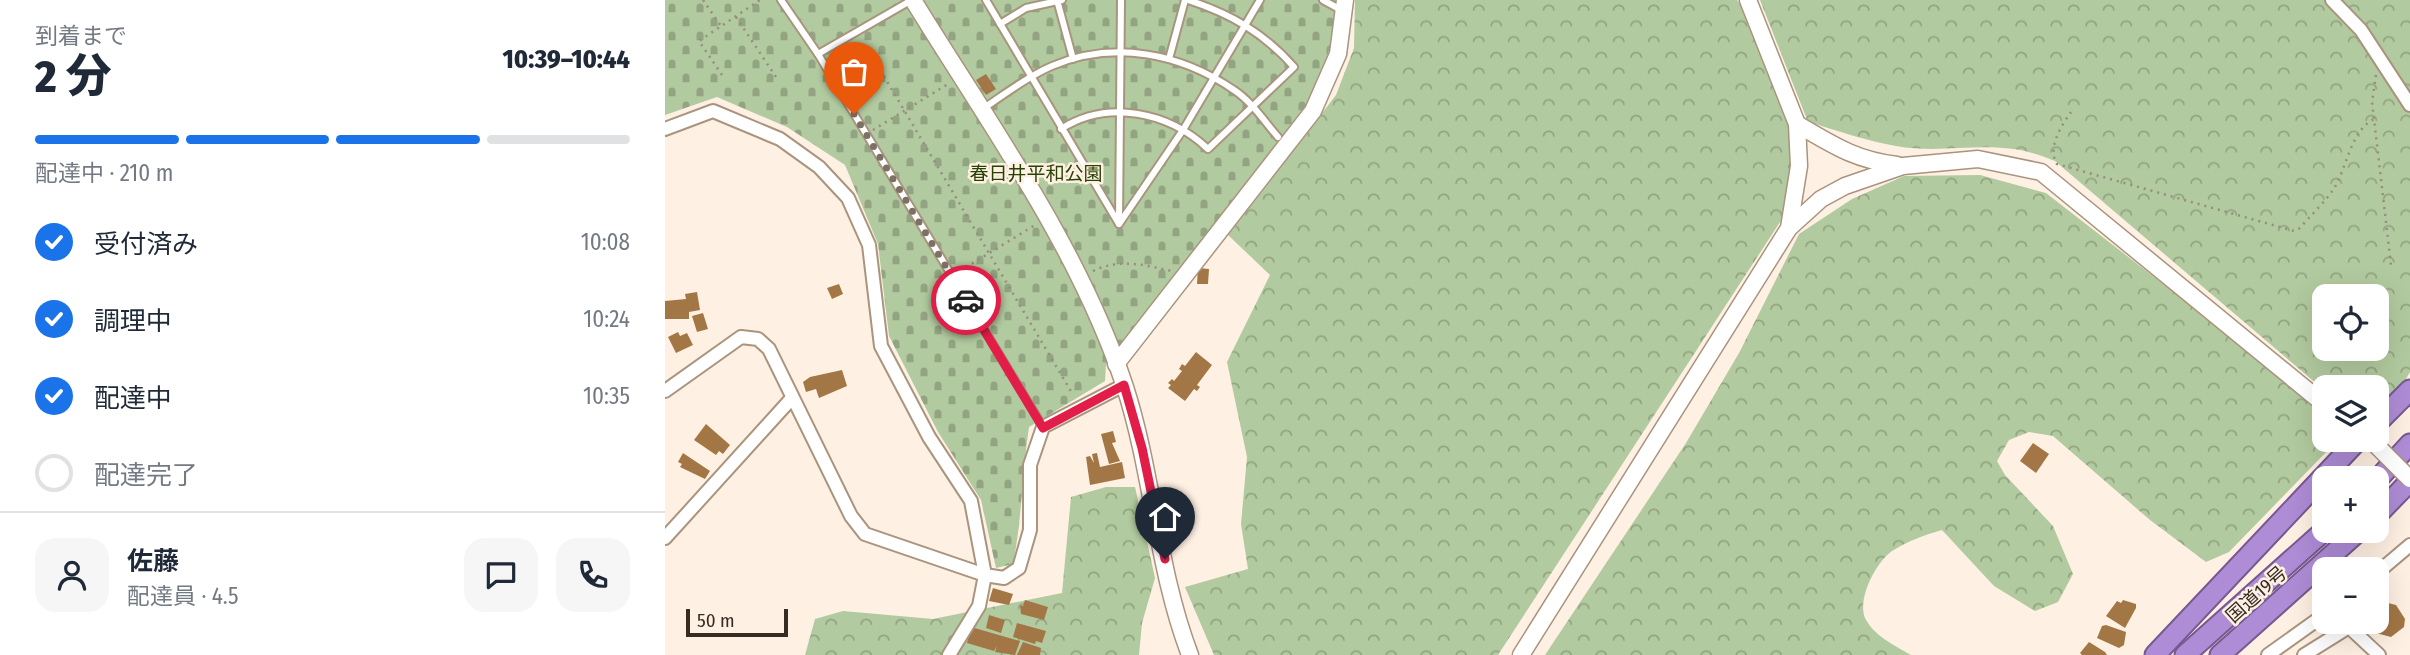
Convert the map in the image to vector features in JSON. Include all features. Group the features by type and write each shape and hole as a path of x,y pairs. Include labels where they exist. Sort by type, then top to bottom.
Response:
{"highway":[{"path":"2389,414 2410,390"},
{"path":"2389,467 2410,444"},
{"path":"2155,655 2353,452"},
{"path":"2389,502 2410,480"},
{"name":"国道19号","path":"2185,655 2312,542"},
{"name":"国道19号","path":"2220,655 2345,543"}],"street":[{"path":"913,0 1074,266 1116,364 1142,448 1169,582 1190,655"},
{"path":"1748,0 1797,124 1799,166 1789,228"},
{"path":"2332,0 2361,30 2410,106"},
{"path":"1116,364 1313,111 1338,54 1345,6"},
{"path":"665,129 713,111 780,139 819,167 848,198 869,246 881,346 929,437 971,501 985,575 979,606 949,655"},
{"path":"1797,124 1844,153 1873,162 1903,166 1978,159 2041,173 2312,394"},
{"path":"1521,655 1789,228 1821,200 1845,186 1903,166"},
{"path":"665,391 741,337 758,339 779,364 851,516 865,534 985,575 1004,578 1019,568 1030,530 1030,465 1043,428 1124,385"},
{"path":"665,538 793,398"},
{"path":"2384,452 2410,480"},
{"path":"2389,563 2410,545"},
{"path":"2268,655 2312,624"},
{"path":"2304,655 2349,627 2379,655"}],"lane":[{"path":"781,0 818,54 1043,428"},
{"path":"818,54 913,0"},
{"path":"986,0 1119,224"},
{"path":"1000,24 1026,8 1059,0 1073,59"},
{"path":"1119,224 1121,0"},
{"path":"1061,129 1072,122 1121,113 1160,119 1183,130 1208,149 1294,67 1271,40 1216,9 1187,0 1169,59"},
{"path":"1119,224 1183,130 1259,0"},
{"path":"1323,0 1345,6"},
{"path":"981,110 1030,78 1073,59 1096,52 1147,52 1193,66 1236,91 1278,137"}],"path":[{"path":"703,0 722,26"},
{"path":"723,75 699,41 760,0"},
{"path":"736,17 776,77"},
{"path":"866,46 1072,393"},
{"path":"2385,64 2374,78 2374,119 2391,265"},
{"path":"866,135 951,83"},
{"path":"2071,112 2053,150 2057,164 2294,231 2300,228 2334,189 2356,141 2367,123 2374,119"},
{"path":"951,276 1037,223"},
{"path":"1087,274 1108,264 1135,263 1175,272"}],"green space":[{"name":"春日井平和公園","path":"665,0 1337,0 1332,39 1310,100 1106,364 1105,381 1029,427 1013,564 996,568 981,500 938,432 889,336 878,244 845,165 787,127 717,97 665,115"},
{"path":"1355,0 1737,0 1748,15 1791,130 1790,177 1782,219 1498,655 1214,655 1185,587 1248,569 1241,524 1247,457 1227,362 1270,275 1228,235 1336,95 1354,48"},
{"path":"1760,0 2410,0 2410,372 2402,386 2389,396 2389,375 2312,375 2312,380 2055,161 2013,149 1916,148 1862,138 1808,122"},
{"path":"1980,175 2046,193 2312,400 2312,452 2326,452 2229,552 2206,562 2150,520 2053,436 2029,432 2009,440 1997,461 2005,475 2053,526 2073,574 2058,602 2035,611 1994,586 1942,530 1922,536 1892,551 1874,572 1866,591 1863,610 1869,624 1885,639 1911,655 1545,655 1686,443 1739,353 1799,234 1852,199 1904,176"},
{"path":"1106,487 1135,487 1155,578 1142,623 1139,655 805,655 815,619 843,611 933,619 1062,593 1071,497"}],"building":[{"path":"986,74 996,89 986,95 976,80"},
{"path":"1198,268 1209,269 1208,284 1197,284"},
{"path":"839,284 843,294 832,299 827,288"},
{"path":"697,292 700,310 689,312 689,319 665,319 665,301 686,299 685,294"},
{"path":"703,313 708,329 697,332 692,316"},
{"path":"678,332 680,336 687,333 693,345 676,353 668,337"},
{"path":"1196,352 1212,365 1197,385 1200,387 1197,391 1194,389 1185,401 1168,388 1171,385 1168,383 1172,379 1174,381 1182,371 1179,369 1182,364 1185,366"},
{"path":"842,370 847,386 819,398 816,389 806,392 803,382 810,377"},
{"path":"706,424 730,445 723,454 719,451 716,455 694,440"},
{"path":"1113,431 1116,442 1112,443 1120,461 1109,464 1101,434"},
{"path":"2033,443 2049,454 2036,473 2020,461"},
{"path":"683,453 710,471 705,479 680,467 682,464 678,462"},
{"path":"1097,453 1100,467 1122,462 1125,478 1090,485 1086,457 1090,456 1094,463 1092,454"},
{"path":"993,588 1013,594 1009,605 989,601"},
{"path":"1025,600 1048,607 1044,620 1021,614 1020,605 1023,606"},
{"path":"2123,600 2136,604 2125,628 2106,616 2117,601 2121,603"},
{"path":"2389,603 2396,605 2405,619 2404,627 2391,637 2380,634 2389,634"},
{"path":"989,615 1005,620 1001,633 986,628"},
{"path":"1017,623 1046,631 1042,643 1036,641 1035,644 1013,637"},
{"path":"2102,626 2126,632 2124,645 2119,648 2097,638"},
{"path":"971,627 1020,641 1015,655 995,652 997,646 994,651 967,643"},
{"path":"1023,642 1041,648 1040,655 1017,655"},
{"path":"2089,642 2107,655 2082,655 2080,653"}],"way so far":[{"path":"854,114 966,300"}],"route":[{"path":"966,300 1043,428 1070,411 1124,385 1142,448 1165,559"}]}
